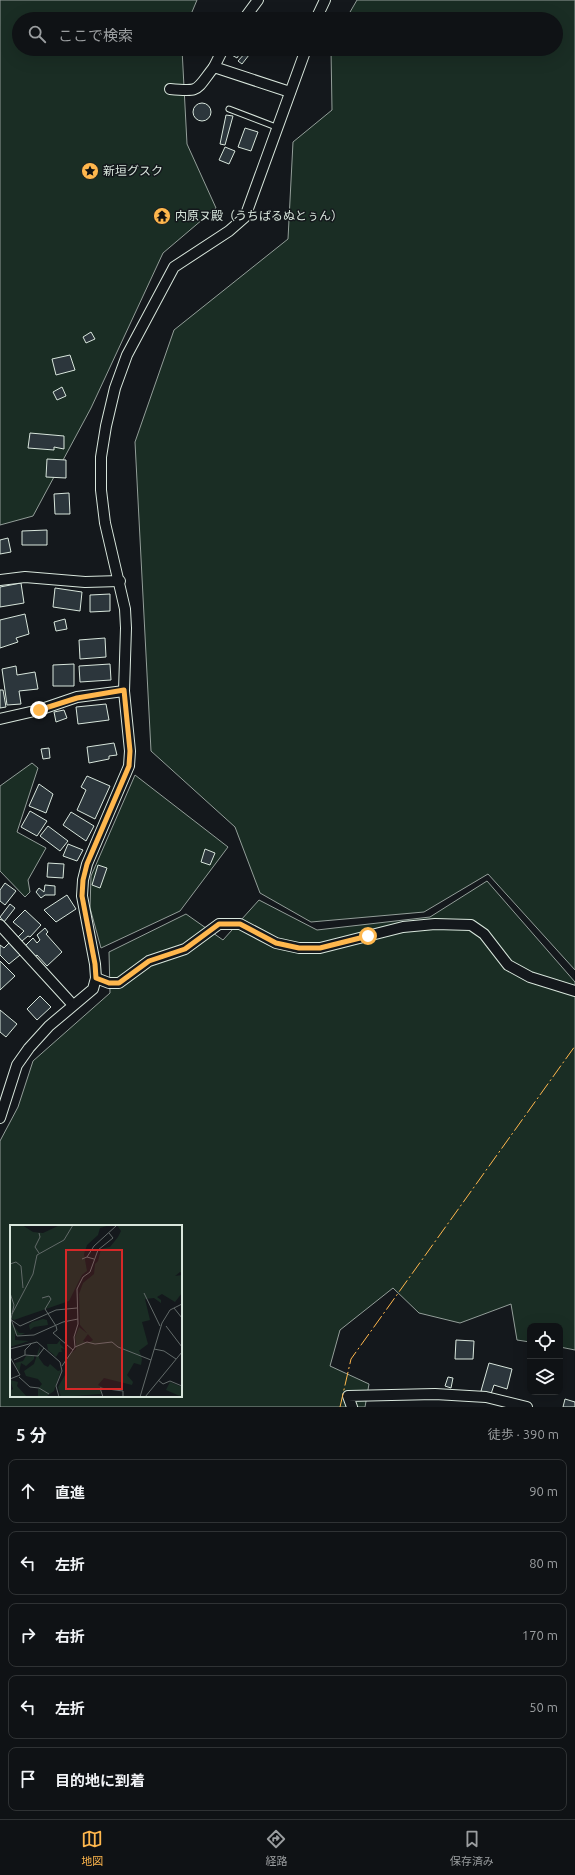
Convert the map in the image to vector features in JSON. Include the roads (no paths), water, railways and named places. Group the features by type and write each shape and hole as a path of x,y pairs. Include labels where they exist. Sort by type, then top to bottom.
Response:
{"street":[{"path":"249,12 258,0"},
{"path":"319,12 325,0"},
{"path":"170,89 196,90 214,67 220,56"},
{"path":"0,1118 16,1065 49,1026 93,989 96,978 95,964 82,896 83,880 87,864 129,766 130,751 124,690 126,628 125,609 120,581 105,523 101,490 101,457 115,388 127,355 174,267 229,231 245,217 276,127 303,56"},
{"path":"214,67 290,92"},
{"path":"0,580 24,577 86,582 120,581"},
{"path":"0,719 39,710 77,698 124,690"},
{"path":"96,978 109,983 119,983 149,961 185,949 219,924 240,924 276,943 299,948 320,948 403,927 435,924 471,925 484,934 508,965 530,977 575,990"},
{"path":"0,925 73,1006"},
{"path":"352,1407 348,1396 435,1394 486,1397 527,1407"}],"lane":[{"path":"229,109 276,127"}],"place":[{"name":"新垣グスク","path":"90,171"},
{"name":"内原ヌ殿（うちばるぬとぅん）","path":"162,216"}]}
